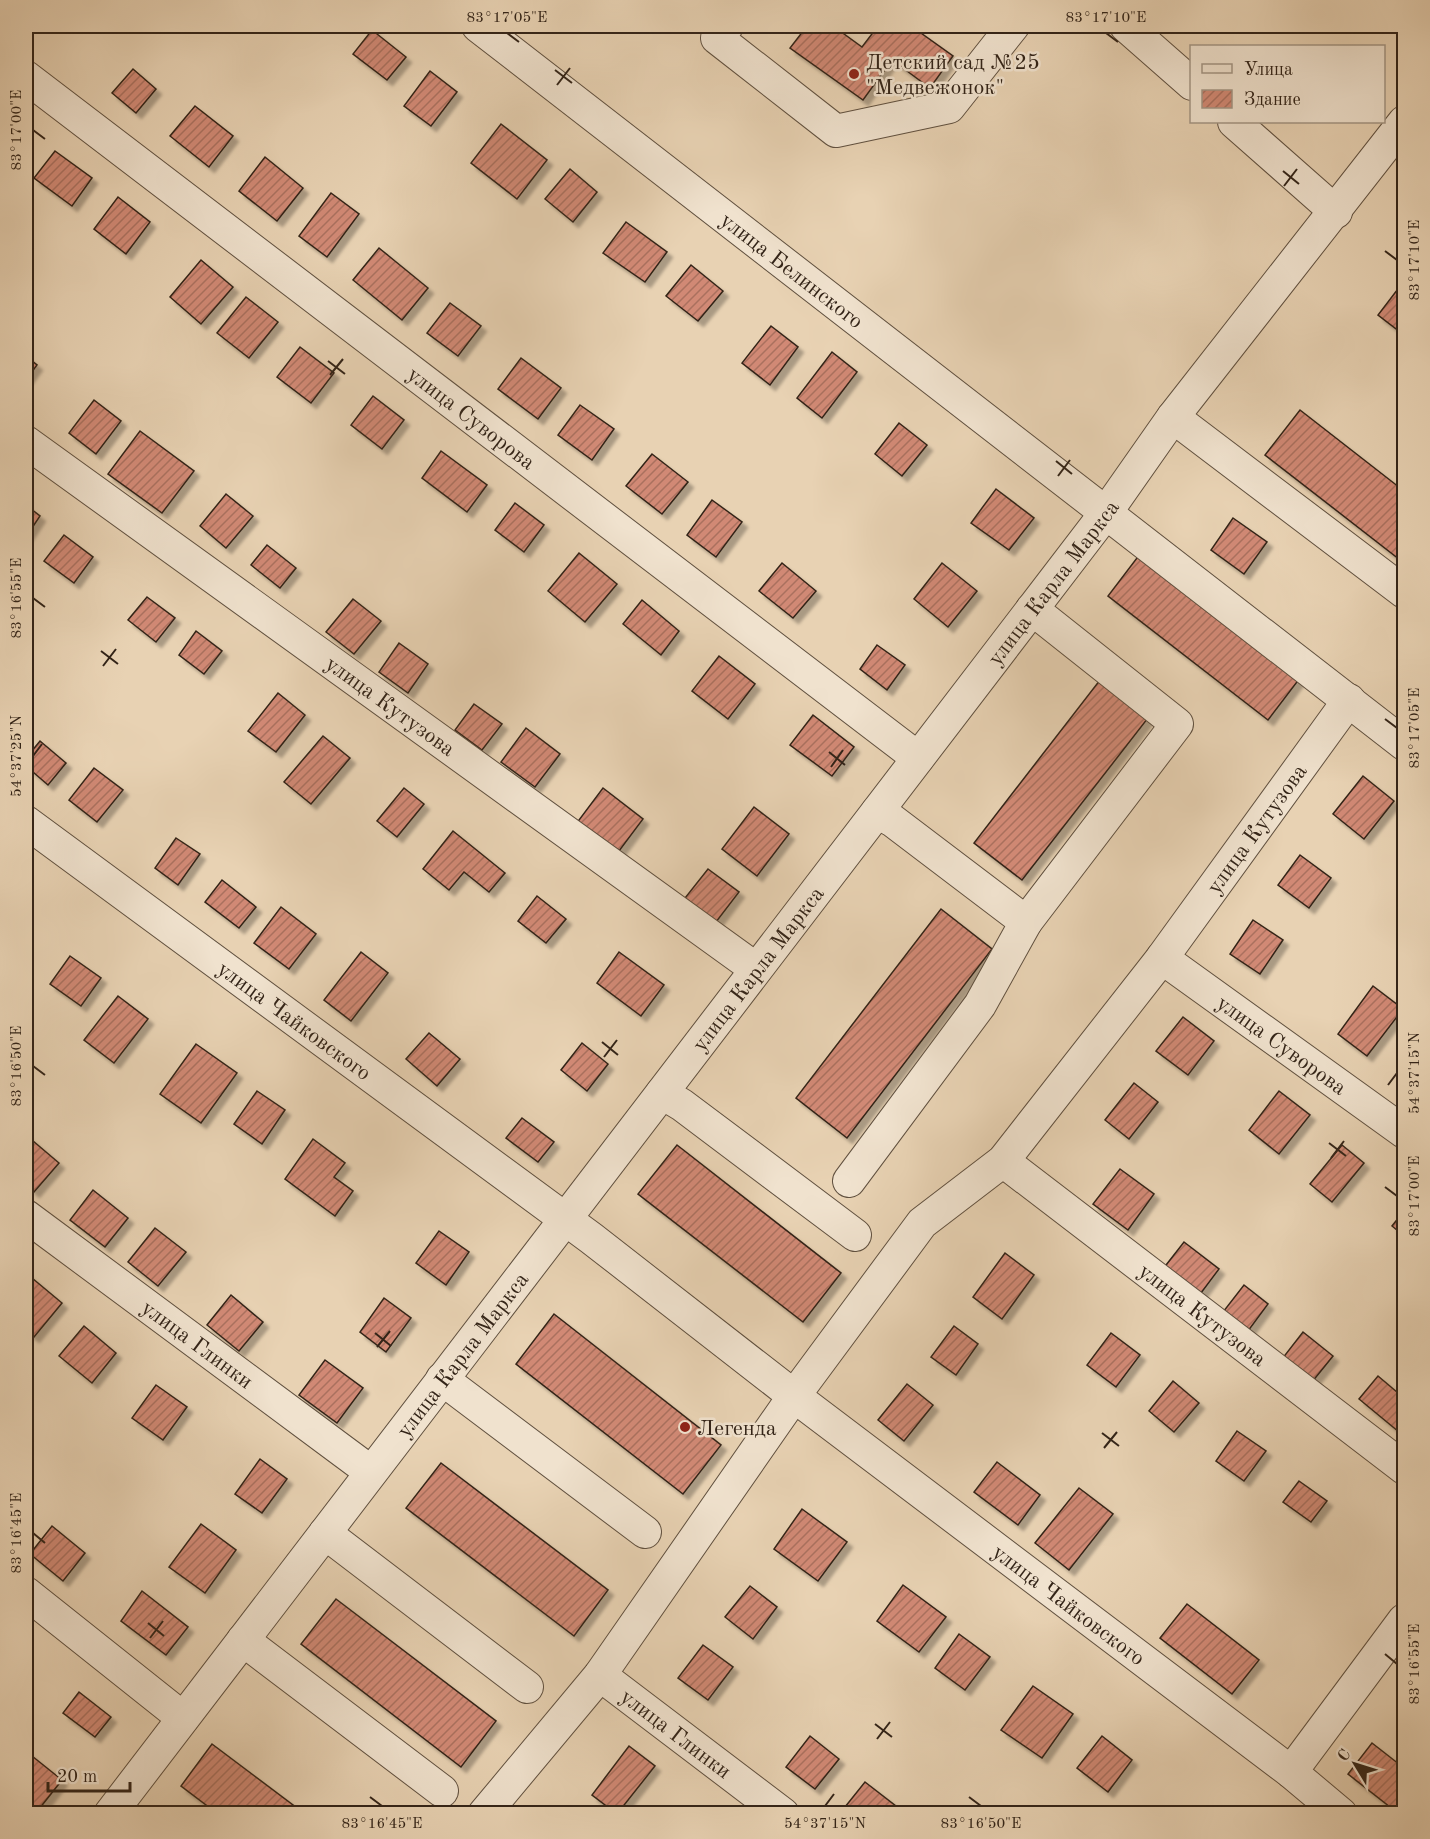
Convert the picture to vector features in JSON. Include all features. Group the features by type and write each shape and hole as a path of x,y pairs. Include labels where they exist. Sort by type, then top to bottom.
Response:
{"street":[{"name":"улица Белинского","path":"478,26 1105,514 1349,700"},
{"path":"727,26 717,38 836,131 949,107 1013,26"},
{"path":"986,61 988,26"},
{"path":"1126,26 1190,83"},
{"name":"улица Суворова","path":"26,78 918,758"},
{"name":"улица Карла Маркса","path":"110,1814 1105,514 1173,417 1336,212 1404,122"},
{"path":"1235,123 1336,212"},
{"path":"1173,417 1404,592"},
{"name":"улица Кутузова","path":"26,442 756,969"},
{"path":"849,1181 980,1005 1026,922 1177,724 1032,609"},
{"path":"1349,700 1404,744"},
{"name":"улица Кутузова","path":"484,1814 600,1675 794,1396 922,1223 1003,1161 1162,958 1349,700"},
{"path":"877,812 893,821 1026,922"},
{"name":"улица Чайковского","path":"26,822 565,1219 794,1396 1291,1772 1341,1814"},
{"name":"улица Суворова","path":"1162,958 1404,1132"},
{"path":"662,1093 682,1105 855,1235"},
{"name":"улица Кутузова","path":"1003,1161 1404,1468"},
{"name":"улица Глинки","path":"26,1216 371,1472"},
{"path":"442,1379 645,1532"},
{"path":"325,1533 527,1687"},
{"path":"26,1593 183,1718"},
{"path":"1291,1772 1404,1620"},
{"path":"243,1640 442,1791"},
{"name":"улица Глинки","path":"600,1675 783,1814"}],"building":[{"name":"Детский сад №25 \"Медвежонок\"","path":"807,26 833,26 862,47 878,26 911,26 953,56 930,88 892,60 863,100 790,48"},
{"path":"372,30 406,57 387,80 353,54"},
{"path":"133,69 156,89 136,113 112,93"},
{"path":"430,71 457,92 431,126 404,106"},
{"path":"195,106 233,136 209,167 170,136"},
{"path":"501,124 547,160 517,199 471,163"},
{"path":"55,151 92,178 72,206 34,178"},
{"path":"265,157 303,188 277,221 239,191"},
{"path":"570,169 597,192 573,222 545,199"},
{"path":"331,193 359,214 327,257 299,236"},
{"path":"118,197 150,222 126,254 94,229"},
{"path":"626,222 667,252 645,282 603,253"},
{"path":"379,248 428,288 402,320 353,280"},
{"path":"201,260 233,287 201,324 170,297"},
{"path":"691,265 723,291 698,321 666,296"},
{"path":"1404,281 1404,335 1378,315"},
{"path":"246,297 278,322 249,358 217,333"},
{"path":"450,303 481,326 458,356 427,333"},
{"path":"771,326 798,347 770,385 742,363"},
{"path":"300,347 334,373 311,403 277,377"},
{"path":"832,352 857,372 822,418 797,398"},
{"path":"26,356 37,365 26,380"},
{"path":"521,358 561,388 538,419 498,389"},
{"path":"373,396 404,420 382,449 351,425"},
{"path":"94,400 121,421 96,454 69,433"},
{"path":"580,405 614,429 592,460 558,435"},
{"path":"1300,410 1404,491 1404,563 1265,455"},
{"path":"899,423 927,445 902,476 875,454"},
{"path":"140,431 194,471 162,513 108,474"},
{"path":"441,451 487,485 467,512 422,478"},
{"path":"652,454 688,482 662,514 626,486"},
{"path":"996,489 1034,518 1009,550 971,523"},
{"path":"226,494 253,516 226,548 200,526"},
{"path":"712,500 742,522 716,557 687,535"},
{"path":"515,503 544,525 524,552 495,530"},
{"path":"26,505 40,516 26,537"},
{"path":"1233,518 1267,542 1244,574 1211,550"},
{"path":"64,535 93,557 74,583 44,561"},
{"path":"267,545 296,568 280,588 251,565"},
{"path":"579,553 617,584 585,622 548,591"},
{"path":"1140,554 1300,678 1268,720 1108,596"},
{"path":"782,563 816,591 793,618 759,591"},
{"path":"942,563 977,591 948,627 914,599"},
{"path":"147,597 175,618 156,642 128,620"},
{"path":"353,599 381,621 354,654 326,632"},
{"path":"642,600 679,631 661,655 623,624"},
{"path":"196,631 222,651 204,674 179,655"},
{"path":"399,643 428,664 408,693 379,672"},
{"path":"877,645 905,665 887,690 860,669"},
{"path":"719,656 755,684 728,719 692,691"},
{"path":"1100,680 1148,718 1022,880 974,843"},
{"path":"278,693 305,715 276,752 248,731"},
{"path":"474,704 502,724 482,750 455,730"},
{"path":"813,715 854,747 832,776 790,745"},
{"path":"526,728 560,754 535,787 501,762"},
{"path":"323,736 350,758 311,804 284,782"},
{"path":"40,741 66,763 48,785 26,766 26,758"},
{"path":"94,768 123,790 97,822 69,800"},
{"path":"1363,776 1394,801 1364,839 1333,814"},
{"path":"404,788 424,804 397,837 377,821"},
{"path":"603,788 643,819 616,855 576,824"},
{"path":"754,807 789,834 757,876 722,849"},
{"path":"453,831 505,873 489,892 464,872 449,890 423,869"},
{"path":"176,838 200,854 178,885 155,868"},
{"path":"1300,855 1331,878 1309,908 1278,885"},
{"path":"708,869 739,892 716,922 685,898"},
{"path":"222,880 256,907 239,928 205,902"},
{"path":"537,896 566,919 546,943 518,921"},
{"path":"281,907 316,934 289,969 254,943"},
{"path":"941,909 992,949 847,1138 796,1098"},
{"path":"1253,920 1283,940 1260,974 1230,954"},
{"path":"361,952 388,973 351,1021 324,1000"},
{"path":"619,952 664,985 641,1016 597,983"},
{"path":"70,956 101,978 81,1006 50,984"},
{"path":"1373,986 1403,1009 1367,1056 1338,1034"},
{"path":"118,996 148,1019 114,1063 84,1040"},
{"path":"1183,1017 1214,1041 1188,1075 1156,1051"},
{"path":"429,1033 460,1059 437,1086 406,1059"},
{"path":"582,1043 608,1064 587,1091 561,1070"},
{"path":"196,1044 237,1073 201,1123 160,1094"},
{"path":"1134,1083 1158,1102 1129,1139 1105,1120"},
{"path":"257,1091 285,1110 262,1144 234,1124"},
{"path":"1279,1091 1310,1115 1279,1154 1249,1130"},
{"path":"522,1118 554,1142 538,1162 506,1138"},
{"path":"26,1135 59,1163 34,1192 26,1185"},
{"path":"313,1139 345,1163 334,1177 353,1191 335,1216 285,1179"},
{"path":"677,1145 841,1273 803,1322 638,1194"},
{"path":"1342,1145 1364,1163 1332,1202 1310,1184"},
{"path":"1120,1169 1154,1194 1128,1230 1093,1204"},
{"path":"93,1190 128,1218 105,1247 70,1220"},
{"path":"1404,1211 1404,1236 1392,1226"},
{"path":"155,1228 186,1252 158,1286 128,1262"},
{"path":"439,1231 469,1252 446,1285 416,1263"},
{"path":"1184,1242 1219,1269 1198,1297 1163,1269"},
{"path":"1005,1253 1034,1275 1002,1319 973,1297"},
{"path":"26,1273 62,1303 34,1337 26,1331"},
{"path":"1244,1285 1268,1304 1248,1331 1223,1312"},
{"path":"231,1295 263,1322 239,1351 207,1325"},
{"path":"384,1298 411,1318 386,1352 360,1332"},
{"path":"554,1314 721,1445 683,1494 516,1364"},
{"path":"84,1326 116,1353 92,1383 59,1356"},
{"path":"954,1326 978,1344 956,1375 931,1357"},
{"path":"1303,1332 1333,1356 1312,1382 1282,1359"},
{"path":"1111,1333 1140,1355 1116,1387 1087,1365"},
{"path":"325,1360 363,1388 337,1423 299,1395"},
{"path":"1378,1376 1404,1398 1404,1425 1399,1432 1359,1399"},
{"path":"1173,1381 1199,1403 1174,1432 1149,1411"},
{"path":"907,1384 933,1405 904,1441 878,1420"},
{"path":"156,1385 187,1407 163,1440 132,1418"},
{"path":"1237,1431 1266,1451 1244,1481 1216,1461"},
{"path":"260,1459 287,1479 262,1513 235,1494"},
{"path":"997,1462 1040,1495 1018,1525 974,1492"},
{"path":"441,1463 608,1590 574,1636 406,1508"},
{"path":"1299,1481 1327,1501 1311,1522 1283,1502"},
{"path":"1079,1488 1113,1514 1069,1570 1035,1543"},
{"path":"802,1509 847,1542 818,1581 774,1549"},
{"path":"201,1524 236,1550 205,1593 169,1567"},
{"path":"52,1526 85,1553 63,1581 30,1554"},
{"path":"903,1585 946,1617 919,1652 877,1621"},
{"path":"750,1586 777,1607 753,1639 725,1617"},
{"path":"142,1591 188,1627 166,1655 121,1621"},
{"path":"336,1599 496,1721 461,1767 301,1644"},
{"path":"1187,1604 1259,1660 1232,1694 1160,1638"},
{"path":"959,1634 990,1657 965,1690 935,1668"},
{"path":"703,1645 733,1667 708,1700 678,1678"},
{"path":"1033,1686 1073,1714 1042,1758 1001,1730"},
{"path":"79,1692 111,1717 95,1737 63,1713"},
{"path":"810,1736 839,1759 815,1789 786,1767"},
{"path":"1102,1736 1132,1760 1108,1792 1077,1768"},
{"path":"1372,1743 1404,1768 1404,1814 1399,1814 1348,1774"},
{"path":"212,1744 305,1814 218,1814 181,1786"},
{"path":"629,1746 655,1766 617,1814 592,1795"},
{"path":"27,1752 62,1780 35,1814 26,1811"},
{"path":"865,1782 901,1810 898,1814 852,1814 845,1807"}],"place":[{"name":"Детский сад №25 \"Медвежонок\"","path":"854,74"},
{"name":"Легенда","path":"685,1427"}]}
